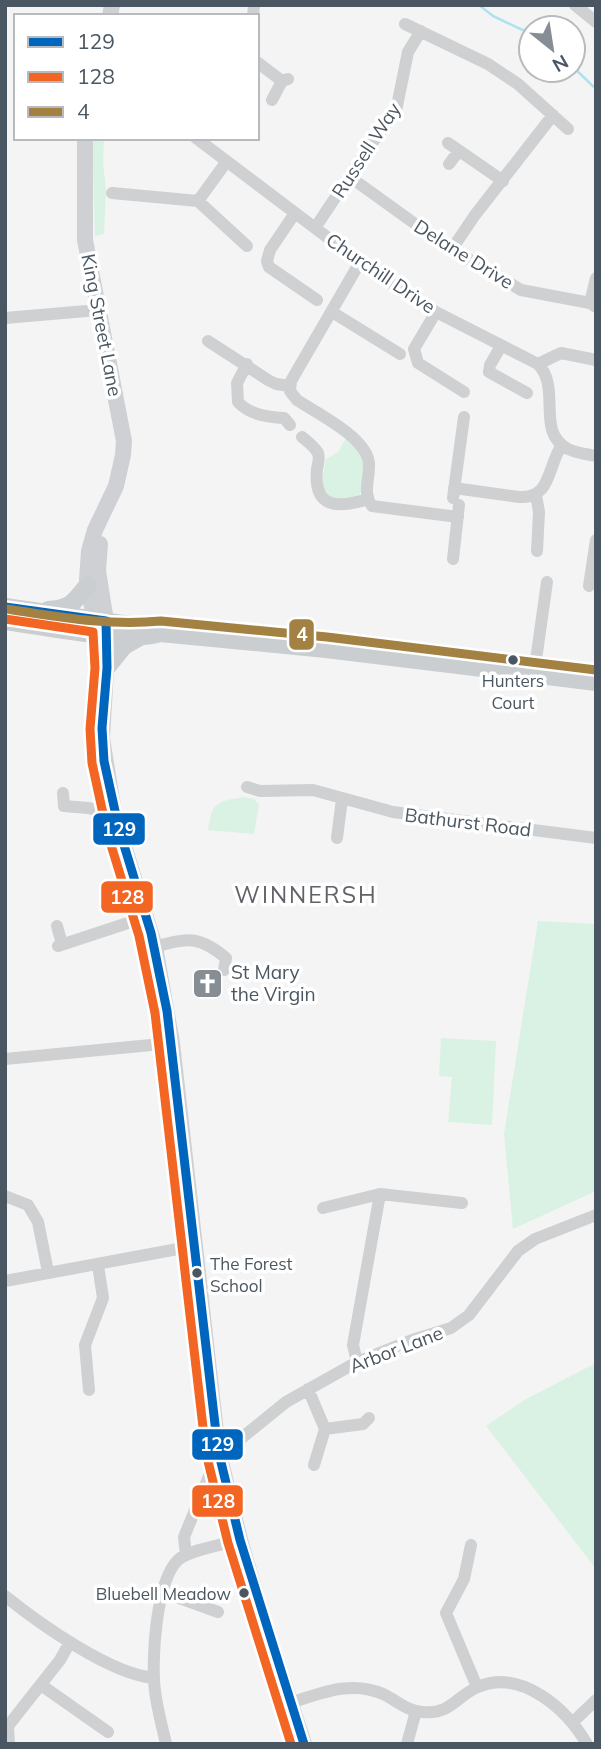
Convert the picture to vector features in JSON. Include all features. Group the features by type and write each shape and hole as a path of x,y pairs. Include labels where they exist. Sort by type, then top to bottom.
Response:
{"main road":[{"name":"King Street Lane","path":"85,140 85,240 124,441 121,469 89,551 88,585 102,625"},
{"name":"King Street Lane","path":"102,625 98,571 105,507"},
{"path":"35,612 68,607 88,585"},
{"path":"5,607 102,625 141,637"},
{"path":"5,621 144,626 160,633"},
{"path":"102,625 108,666 102,738 114,813 155,947 172,1043 218,1450 240,1540 304,1744"},
{"path":"108,666 124,646 141,637 160,633 326,649 596,682"}],"street":[{"path":"575,5 596,22"},
{"path":"405,24 488,65 518,84 568,129"},
{"name":"Russell Way","path":"315,228 396,111 401,98 408,52 421,31"},
{"path":"259,63 285,80 272,100"},
{"path":"452,249 553,115"},
{"name":"Churchill Drive","path":"198,140 360,262 436,312 538,364"},
{"path":"448,143 503,181"},
{"path":"449,164 458,152"},
{"path":"198,201 227,161"},
{"name":"Delane Drive","path":"350,177 452,249 521,290 593,305 596,278"},
{"path":"112,192 198,201 247,246"},
{"path":"295,213 270,250 267,261 269,267 317,300"},
{"path":"360,262 290,386 290,391 297,400 359,442 366,452 369,470 368,499 372,506 386,509 536,495 546,485 554,456 562,445"},
{"path":"5,318 98,310"},
{"path":"332,312 400,354"},
{"path":"436,312 414,349 418,363 464,392"},
{"path":"208,341 268,380 290,386"},
{"path":"502,346 490,365 489,372 527,393"},
{"path":"596,360 561,353 538,364 544,370 551,389 552,430 562,445 596,456"},
{"path":"247,364 237,383 238,402 244,409 262,416 289,417"},
{"path":"453,559 464,417"},
{"path":"302,437 313,446 319,457 317,488 321,498 328,503 350,505 368,499"},
{"path":"319,457 331,450"},
{"path":"536,495 539,512 537,551"},
{"path":"589,586 596,540"},
{"path":"534,674 547,582"},
{"name":"Bathurst Road","path":"247,787 260,791 313,790 393,812 596,838"},
{"path":"63,793 64,806 88,807 114,813"},
{"path":"337,838 342,799"},
{"path":"57,926 60,945 146,916"},
{"path":"155,947 192,939 211,945 229,962"},
{"path":"5,1059 172,1043"},
{"path":"323,1208 380,1194 462,1203"},
{"path":"356,1362 353,1345 380,1194"},
{"path":"5,1196 28,1205 37,1222 48,1272"},
{"name":"Arbor Lane","path":"218,1450 233,1445 286,1402 356,1362 452,1328 469,1315 518,1251 535,1239 596,1215"},
{"path":"5,1281 194,1246"},
{"path":"89,1390 85,1345 103,1298 98,1265"},
{"path":"307,1389 325,1429 313,1465"},
{"path":"325,1429 363,1424 369,1418"},
{"path":"186,1555 184,1537 209,1476"},
{"path":"166,1744 153,1678 155,1635 163,1591 174,1565 186,1555 240,1540"},
{"path":"471,1545 464,1579 446,1613 477,1687"},
{"path":"163,1591 218,1612"},
{"path":"5,1596 70,1642 138,1677 153,1678"},
{"path":"9,1744 8,1726 60,1660 70,1642"},
{"path":"290,1703 349,1687 379,1692 416,1711 444,1710 477,1687 502,1682 526,1688 561,1710 573,1722 587,1744"},
{"path":"41,1685 108,1732"},
{"path":"573,1722 596,1700"},
{"path":"407,1744 416,1711"}],"green space":[{"path":"92,140 104,140 104,234 95,236"},
{"path":"347,437 360,451 364,461 362,489 358,498 331,498 321,485 326,459 338,452"},
{"path":"243,797 254,799 259,805 254,834 208,830 211,814 217,805"},
{"path":"538,921 596,924 596,1191 513,1229 504,1134"},
{"path":"441,1038 496,1041 492,1125 448,1122 452,1077 439,1076"},
{"path":"596,1363 596,1569 486,1426 526,1399"}],"waterway":[{"path":"479,5 493,16 517,27"},
{"path":"587,80 596,89"}],"transit line":[{"name":"129","path":"5,607 106,621 107,668 102,728 104,761 119,829 151,933 167,1011 218,1450 240,1540 304,1744"},
{"name":"4","path":"7,609 84,620 161,621 327,637 596,670"},
{"name":"128","path":"5,619 93,632 95,668 90,729 92,763 107,832 139,936 155,1013 206,1453 228,1543 291,1744"}],"place":[{"name":"Hunters Court","path":"513,660"},
{"name":"St Mary the Virgin","path":"208,983"},
{"name":"The Forest School","path":"197,1273"},
{"name":"Bluebell Meadow","path":"244,1593"}],"district":[{"name":"WINNERSH","path":"306,895"}]}
